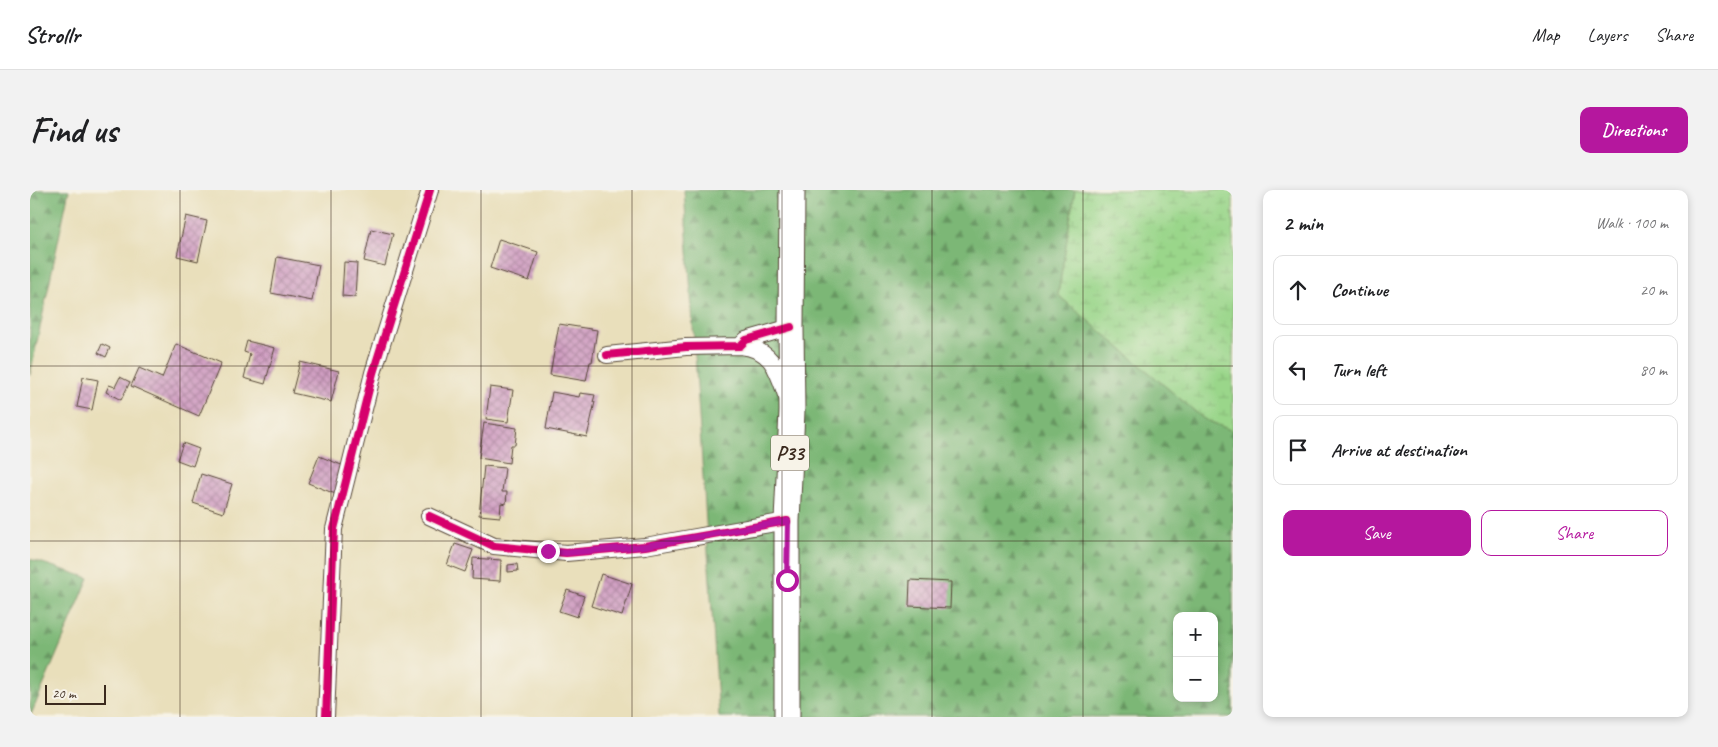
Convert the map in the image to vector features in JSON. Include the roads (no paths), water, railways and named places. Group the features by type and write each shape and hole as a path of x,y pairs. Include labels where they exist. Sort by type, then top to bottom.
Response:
{"main road":[{"name":"P33","path":"787,717 788,521 792,411 790,326 792,190"}],"street":[{"path":"326,717 334,529 373,373 430,190"},
{"path":"740,346 746,340 790,326"},
{"path":"607,355 686,347 740,346 762,352 776,366 792,411"},
{"path":"429,516 494,546 566,553 645,546 788,521"}]}
